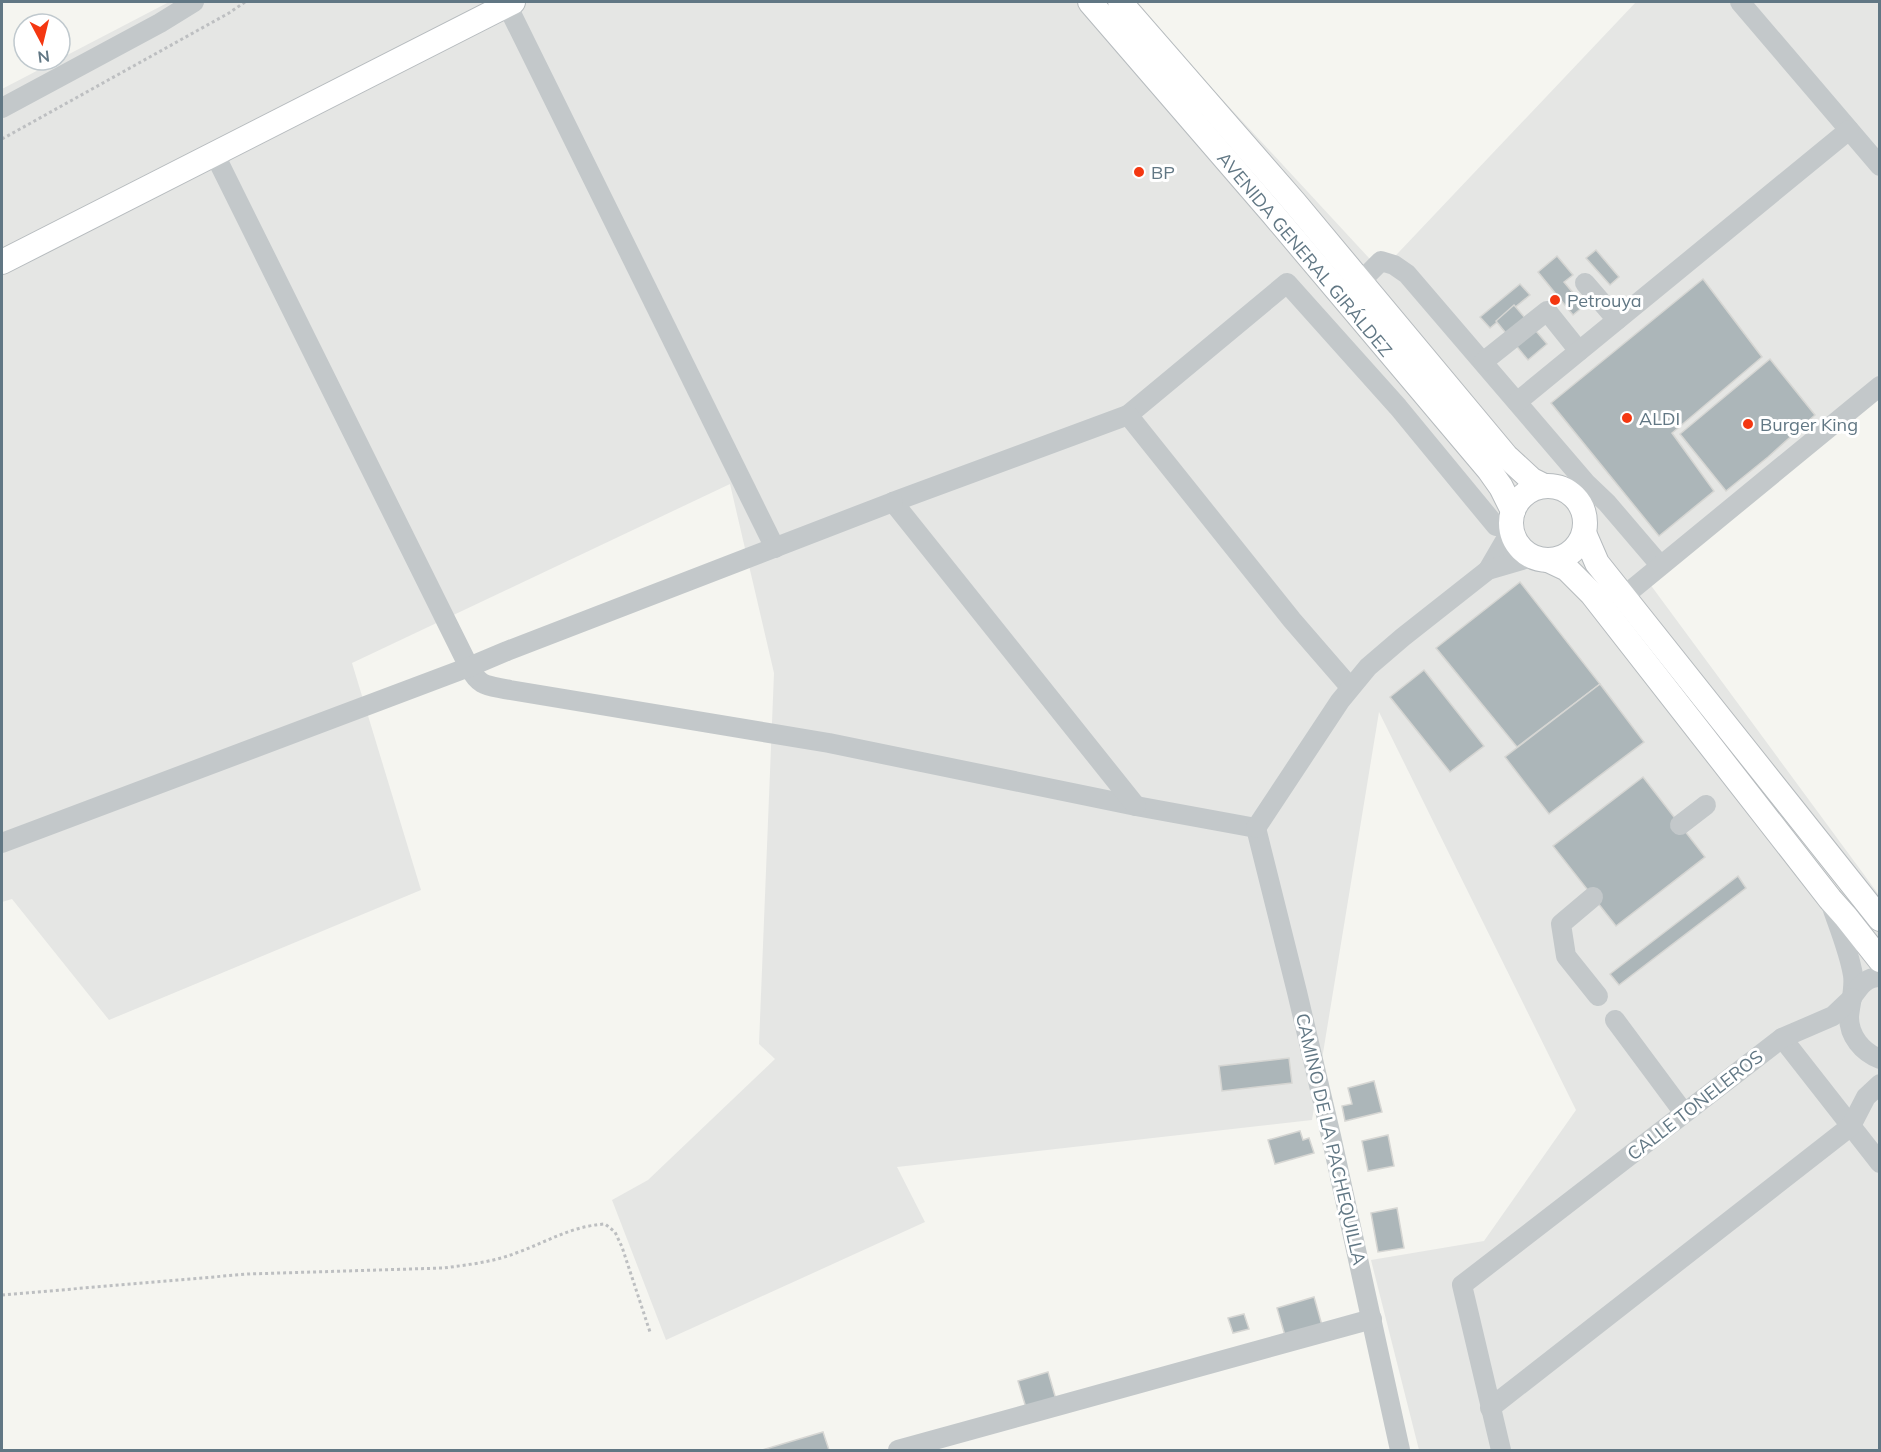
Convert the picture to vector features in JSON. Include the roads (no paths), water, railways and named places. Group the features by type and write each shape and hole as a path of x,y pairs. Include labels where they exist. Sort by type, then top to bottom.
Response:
{"main road":[{"name":"AVENIDA GENERAL GIRÁLDEZ","path":"1090,2 1489,470 1501,487 1507,529"},
{"name":"AVENIDA GENERAL GIRÁLDEZ","path":"1120,2 1361,281 1506,456 1532,480 1544,486"},
{"path":"2,262 510,3"},
{"path":"1540,559 1560,559 1571,553 1579,544 1584,533 1585,513 1579,501 1580,489 1544,486 1533,489 1524,495 1507,529 1521,549 1540,559 1567,569 1592,594 1880,960"},
{"path":"1584,533 1597,563 1880,919"}],"street":[{"path":"2,108 160,23 194,2"},
{"path":"1740,2 1880,166"},
{"path":"510,3 775,548"},
{"path":"1517,402 1849,130"},
{"path":"2,843 469,668 507,651 893,502 1128,415 1287,283 1507,529 1488,570 1379,657 1350,687 1257,828 829,744 482,684 476,680 469,668 214,153"},
{"path":"1361,281 1381,261 1394,265 1407,274 1517,402 1580,489 1607,503 1660,565"},
{"path":"1585,282 1617,320"},
{"path":"1483,362 1547,311 1580,351"},
{"path":"1624,596 1880,386"},
{"path":"1128,415 1292,620 1350,687"},
{"path":"893,502 1136,806"},
{"path":"1488,570 1540,559"},
{"path":"1680,825 1706,805"},
{"name":"CAMINO DE LA PACHEQUILLA","path":"1257,828 1298,992 1400,1450"},
{"path":"1593,897 1561,924 1566,956 1598,996"},
{"path":"1830,899 1853,977 1849,1017 1852,1032 1862,1048 1880,1059"},
{"name":"CALLE TONELEROS","path":"1490,1408 1462,1285 1782,1038 1833,1016 1864,982 1872,977 1880,977"},
{"path":"1615,1020 1684,1113"},
{"path":"1782,1038 1880,1163"},
{"path":"1501,1450 1490,1408 1851,1126 1866,1097 1880,1084"},
{"path":"898,1450 1372,1319"}],"place":[{"name":"BP","path":"1139,172"},
{"name":"Petrouya","path":"1555,300"},
{"name":"ALDI","path":"1627,418"},
{"name":"Burger King","path":"1748,424"}]}
